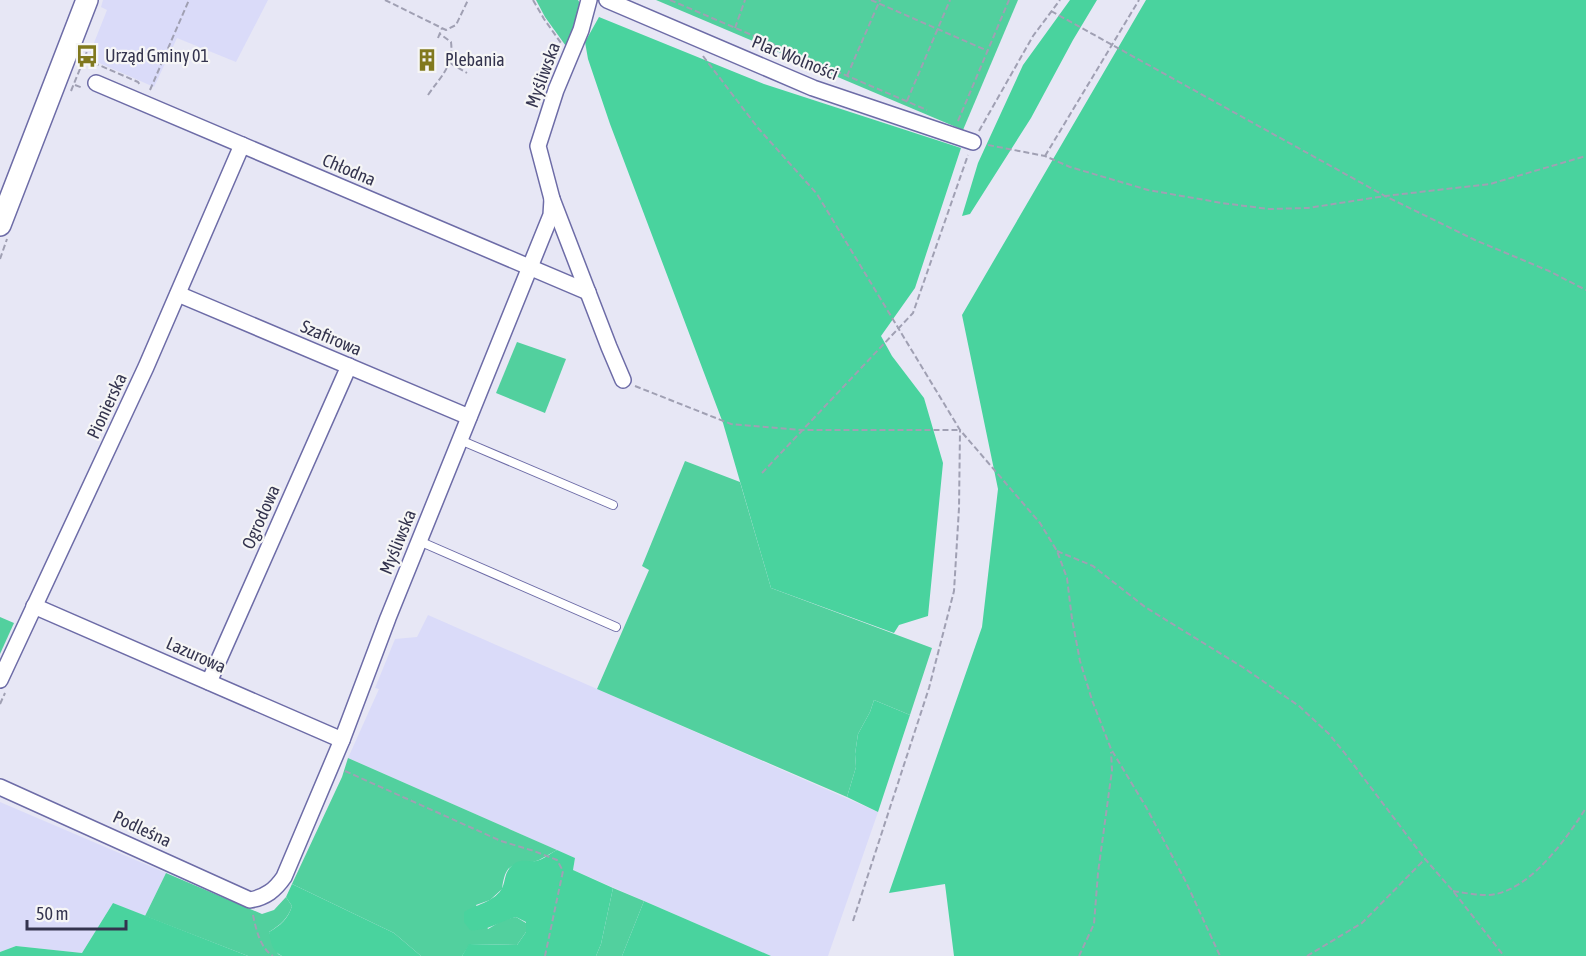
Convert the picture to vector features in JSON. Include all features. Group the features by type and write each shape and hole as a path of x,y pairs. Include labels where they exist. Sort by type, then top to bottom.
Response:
{"main road":[{"path":"0,225 87,0"}],"street":[{"name":"Myśliwska","path":"589,0 581,30 556,90 538,146 552,199 623,380"},
{"name":"Plac Wolności","path":"607,0 813,88 973,142"},
{"name":"Chłodna","path":"91,86 146,100 242,146 588,292"},
{"name":"Pionierska","path":"2,686 34,606 146,367 242,146"},
{"name":"Myśliwska","path":"250,900 268,895 284,877 342,740 419,541 551,215 552,199"},
{"name":"Szafirowa","path":"178,294 470,417"},
{"name":"Ogrodowa","path":"208,682 349,366"},
{"name":"Lazurowa","path":"34,606 342,740"},
{"name":"Podleśna","path":"0,788 250,900"}],"lane":[{"path":"460,440 613,505"},
{"path":"419,541 616,627"}],"path":[{"path":"146,100 189,0"},
{"path":"385,0 442,28 449,29 456,25 468,0"},
{"path":"533,0 570,55"},
{"path":"670,0 927,110"},
{"path":"735,28 745,0"},
{"path":"871,0 988,51"},
{"path":"907,101 950,0"},
{"path":"957,123 1009,0"},
{"path":"762,473 913,313 973,142 1033,36 1060,0"},
{"path":"1045,156 1139,0"},
{"path":"847,76 880,2"},
{"path":"1052,11 1385,196 1586,290"},
{"path":"428,95 453,55 451,42 439,36 442,28"},
{"path":"686,35 758,128 817,194 960,430 1040,523 1057,551 1067,578 1080,661 1111,749 1146,807 1181,873 1220,956"},
{"path":"85,59 138,82 146,100"},
{"path":"450,63 468,73"},
{"path":"75,85 91,86"},
{"path":"973,142 1045,156 1071,167 1148,190 1257,207 1308,208 1385,196 1490,184 1586,156"},
{"path":"623,380 730,424 802,430 960,430"},
{"path":"853,921 925,699 954,591 959,508 960,430"},
{"path":"1057,551 1093,566 1145,608 1244,668 1299,706 1329,734 1425,859 1454,891 1504,956"},
{"path":"0,704 2,686"},
{"path":"1079,956 1094,924 1098,873 1112,770 1111,749"},
{"path":"331,765 501,841 534,850 557,860 562,871 544,956"},
{"path":"1454,891 1484,895 1496,894 1516,886 1533,873 1553,852 1586,808"},
{"path":"1307,956 1362,923 1425,859"},
{"path":"250,900 260,940 269,954 273,956"}],"shaded area":[{"path":"103,0 268,0 236,62 177,38 154,87 88,58 107,10 101,7"},
{"path":"428,615 878,812 828,956 771,956 573,870 575,858 348,758 379,689 375,688 395,639 417,637"},
{"path":"0,802 166,873 145,916 113,903 82,953 16,946 0,952"}],"green space":[{"path":"536,0 578,0 581,5 568,49 545,17"},
{"path":"656,0 1018,0 963,130"},
{"path":"1070,0 1097,0 1031,118 970,214 962,216 978,163 1023,65"},
{"path":"1146,0 1586,0 1586,956 954,956 945,884 889,893 982,627 998,489 962,315"},
{"path":"599,17 764,84 961,148 915,288 881,336 892,356 924,398 943,463 928,616 899,625 894,633 771,588 723,423 610,124 588,59 585,42"},
{"path":"517,342 566,359 545,413 496,393"},
{"path":"685,461 740,482 771,588 932,648 910,715 874,700 858,734 856,767 847,797 597,689 649,570 642,566"},
{"path":"0,617 14,623 0,654"},
{"path":"874,700 910,715 878,812 847,797 856,767 858,734"},
{"path":"348,758 557,850 539,860 510,867 502,889 490,900 476,905 488,929 503,920 516,917 526,923 526,932 517,945 470,944 462,956 421,956 394,933 292,884 342,777"},
{"path":"557,850 575,858 573,870 613,888 601,944 596,956 462,956 469,944 517,945 526,932 526,922 516,917 488,928 470,930 464,922 464,912 498,894 512,865 522,861 539,860"},
{"path":"166,873 262,914 274,910 286,897 292,906 290,911 277,927 269,932 278,954 282,956 248,956 145,916"},
{"path":"292,884 394,933 421,956 282,956 278,954 271,942 269,932 284,921 290,911 292,906 286,897"},
{"path":"613,888 644,901 622,956 596,956 601,944"},
{"path":"644,901 771,956 622,956"},
{"path":"113,903 248,956 0,956 0,952 16,946 82,953"}],"place":[{"name":"Urząd Gminy 01","path":"87,56"},
{"name":"Plebania","path":"427,60"}]}
